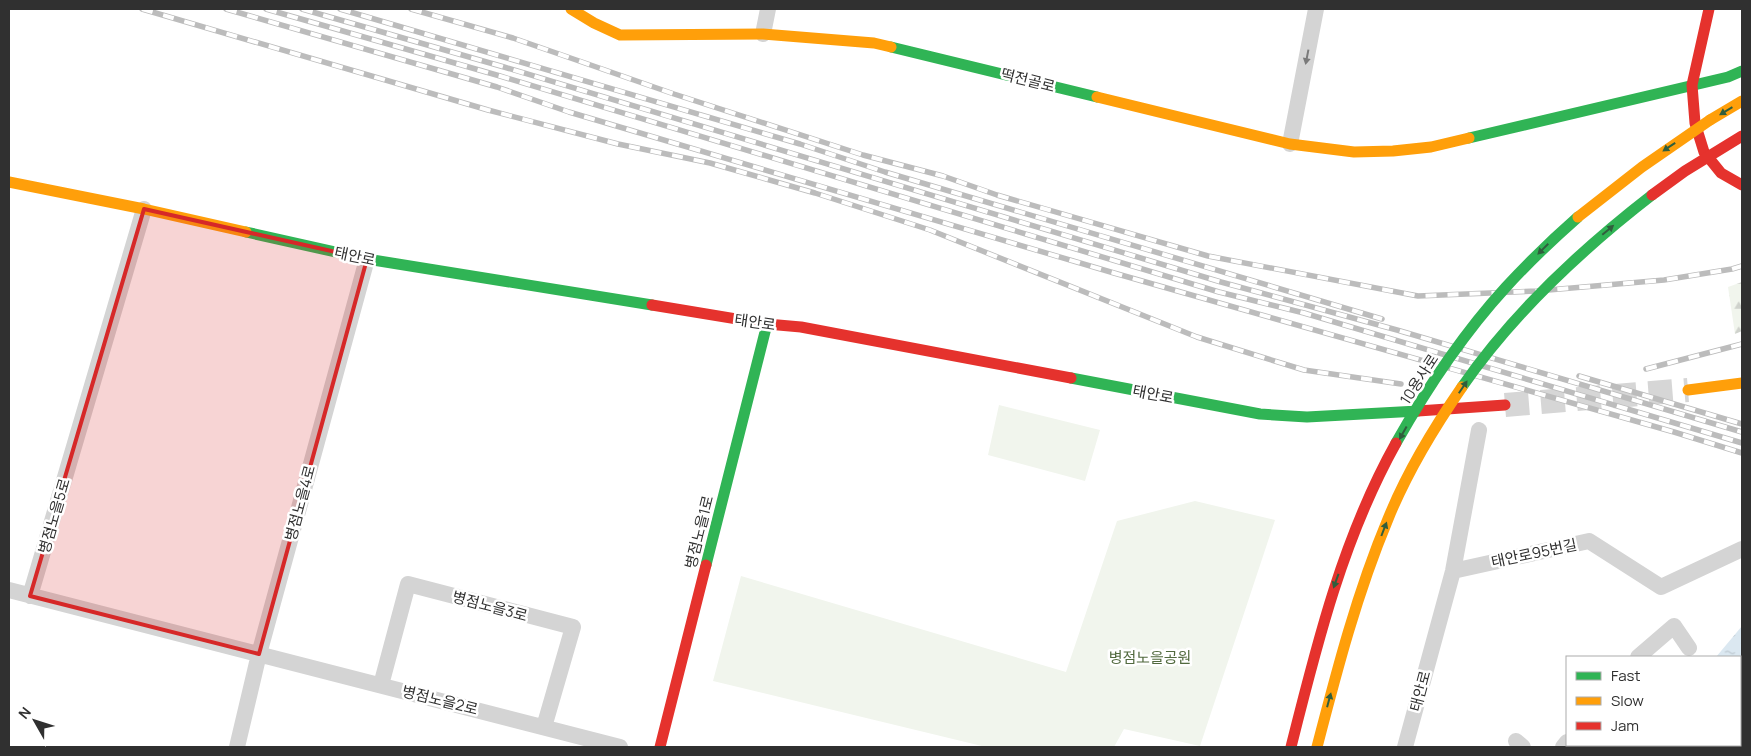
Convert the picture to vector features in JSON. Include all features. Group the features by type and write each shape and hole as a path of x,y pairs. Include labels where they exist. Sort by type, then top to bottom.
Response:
{"street":[{"name":"떡전골로","path":"571,9 594,23 620,35 763,34 874,43 1290,144 1354,152 1393,151 1431,147 1728,77 1742,71"},
{"path":"763,34 768,9"},
{"path":"1290,144 1316,9"},
{"path":"1709,9 1692,85 1695,123 1704,152 1721,173 1742,185"},
{"path":"1692,85 1714,69"},
{"name":"10용사로","path":"1291,747 1315,648 1331,596 1363,510 1419,404 1466,336 1519,273 1577,218 1640,168 1710,120 1742,102"},
{"path":"1317,747 1350,625 1388,518 1424,448 1474,370 1515,320 1548,285 1597,240 1668,182 1742,136"},
{"name":"태안로","path":"9,182 144,209 367,259 767,324 801,327 1260,414 1307,417 1355,416 1505,405"},
{"name":"병점노을5로","path":"30,596 144,209"},
{"name":"병점노을4로","path":"237,747 259,654 367,259"},
{"name":"병점노을1로","path":"660,747 767,324"},
{"path":"1688,390 1742,383"},
{"name":"태안로","path":"1405,747 1453,571 1478,430"},
{"name":"태안로95번길","path":"1453,571 1589,541 1661,588 1742,549"},
{"name":"병점노을3로","path":"381,685 408,584 573,627 544,727"},
{"path":"9,590 259,654"},
{"path":"1639,656 1674,626 1689,648"},
{"name":"병점노을2로","path":"259,654 620,747"}],"highlighted area":[{"path":"144,209 367,259 259,654 30,596"}],"green space":[{"path":"1742,282 1742,331 1735,334 1728,287"},
{"path":"999,405 1100,430 1085,481 988,455"},
{"name":"병점노을공원","path":"1195,501 1275,520 1200,746 1124,729 1114,747 986,747 713,681 741,576 1066,672 1117,521"}],"water":[{"path":"1742,626 1741,666 1741,656 1717,656"}],"tunnel":[{"path":"1505,405 1688,390"}],"railway":[{"path":"142,9 488,110 618,144 710,163 815,193 930,230 1197,337 1304,370 1401,384"},
{"path":"226,9 497,87 569,112 1114,273 1742,453"},
{"path":"266,9 500,76 1219,292 1304,313 1742,443"},
{"path":"302,9 504,67 1221,282 1397,330 1742,432"},
{"path":"340,9 800,144 885,172 1382,319"},
{"path":"411,9 513,38 674,94 863,155 943,176 997,195 1208,256 1418,296 1537,291 1664,280 1742,266"},
{"path":"1646,369 1742,344"},
{"path":"1579,376 1742,424"}],"traffic: fast":[{"path":"891,47 1097,97"},
{"path":"1469,138 1728,77 1742,71"},
{"path":"1462,387 1503,334 1526,308 1574,260 1652,195"},
{"path":"1396,443 1433,382 1475,323 1523,269 1578,217"},
{"path":"246,232 367,259 652,305"},
{"path":"706,565 767,324"},
{"path":"1071,378 1260,414 1307,417 1418,411"}],"traffic: slow":[{"path":"571,9 594,23 620,35 763,34 874,43 891,47"},
{"path":"1097,97 1290,144 1354,152 1393,151 1431,147 1469,138"},
{"path":"1710,120 1742,101"},
{"path":"1578,217 1642,167 1710,120"},
{"path":"9,182 246,232"},
{"path":"1688,390 1742,383"},
{"path":"1317,747 1357,603 1388,519 1421,451 1462,387"}],"traffic: jam":[{"path":"1709,9 1692,85 1695,123 1704,152 1721,173 1742,185"},
{"path":"1652,195 1685,171 1742,136"},
{"path":"652,305 767,324 801,327 1071,378"},
{"path":"1418,411 1505,405"},
{"path":"1291,747 1322,630 1346,554 1377,479 1396,443"},
{"path":"660,747 706,565"}]}
